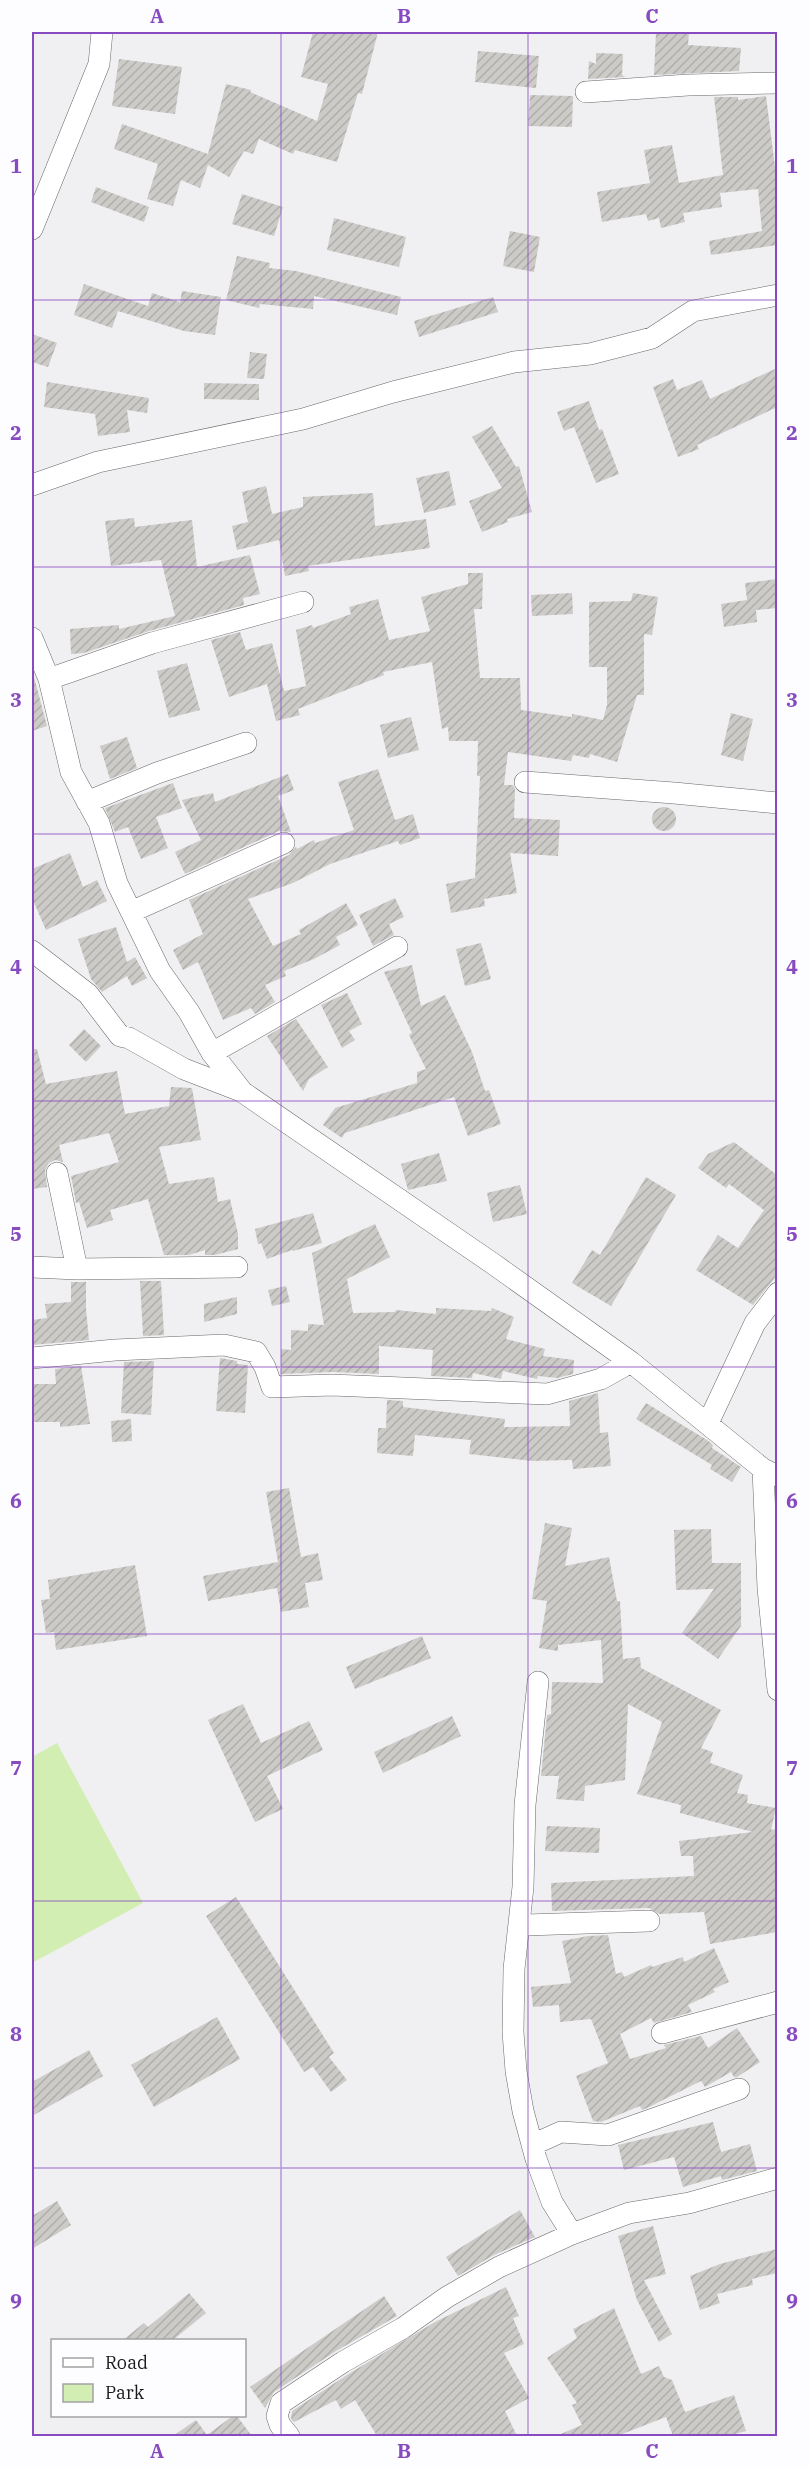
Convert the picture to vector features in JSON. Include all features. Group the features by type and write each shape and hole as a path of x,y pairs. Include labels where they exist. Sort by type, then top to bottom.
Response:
{"street":[{"path":"32,229 99,64 102,32"},
{"path":"586,92 688,85 777,83"},
{"path":"32,485 98,462 303,418 393,392 514,362 590,354 652,338 693,311 777,295"},
{"path":"49,679 152,643 303,602"},
{"path":"32,638 49,679 71,772 99,823 117,884 160,971 189,1012 212,1053 241,1091"},
{"path":"87,802 157,773 246,743"},
{"path":"525,782 777,803"},
{"path":"131,912 284,843"},
{"path":"212,1053 397,946"},
{"path":"32,951 88,993 120,1036 129,1038 184,1069 241,1091 492,1263 631,1362 770,1472 768,1588 777,1690"},
{"path":"57,1173 77,1269"},
{"path":"32,1267 77,1269 237,1267"},
{"path":"708,1423 756,1323 777,1293"},
{"path":"32,1358 115,1350 224,1345 256,1352 265,1367 272,1387 332,1385 547,1394 601,1379 631,1362"},
{"path":"538,1682 525,1805 523,1887 513,1969 513,2032 516,2071 532,2145 552,2202 572,2234"},
{"path":"518,1931 521,1926 526,1925 649,1921"},
{"path":"662,2032 777,2002"},
{"path":"532,2145 561,2132 608,2135 740,2089"},
{"path":"289,2436 280,2425 277,2416 281,2403 343,2362 403,2328 447,2297 499,2267 572,2234 629,2213 689,2204 777,2178"}],"green space":[{"path":"57,1743 143,1903 32,1963 32,1757"}],"building":[{"path":"313,32 378,32 362,94 358,93 337,162 295,150 293,154 259,139 253,154 244,151 229,177 208,165 200,188 181,180 173,206 147,199 158,164 114,149 122,124 208,154 226,84 251,90 250,92 317,121 328,84 301,77"},
{"path":"656,32 689,32 688,45 741,48 739,71 654,75"},
{"path":"478,51 539,56 536,88 475,82"},
{"path":"596,53 623,54 622,75 625,77 588,79 589,61 596,64"},
{"path":"119,59 182,67 175,114 112,106"},
{"path":"530,95 573,96 572,127 528,126"},
{"path":"766,96 775,167 777,167 777,245 711,255 709,241 762,231 758,189 720,193 722,207 683,213 685,222 661,228 659,218 648,221 646,214 602,222 597,192 650,183 644,150 672,145 679,183 723,175 714,97 738,97 738,100"},
{"path":"96,187 149,207 144,222 91,202"},
{"path":"242,194 283,207 274,236 232,224"},
{"path":"334,218 406,237 399,267 327,250"},
{"path":"510,231 540,237 534,272 503,266"},
{"path":"237,256 270,263 269,268 296,271 401,297 397,315 314,296 313,309 260,304 259,308 226,300"},
{"path":"84,284 148,306 152,293 180,302 182,291 221,297 215,335 184,331 118,311 112,328 74,315"},
{"path":"493,297 498,312 419,337 414,321"},
{"path":"32,334 57,343 48,367 32,362"},
{"path":"250,352 267,354 264,379 247,378"},
{"path":"777,368 777,407 697,445 699,449 678,457 653,387 673,379 677,390 702,380 710,399"},
{"path":"47,382 149,398 147,413 127,410 130,432 98,436 95,414 44,407"},
{"path":"204,383 259,384 259,400 204,399"},
{"path":"589,401 619,474 596,483 574,427 564,431 557,412"},
{"path":"492,426 516,467 519,466 532,512 507,519 508,522 482,532 469,501 502,488 472,437"},
{"path":"449,471 456,505 424,513 416,478"},
{"path":"266,486 272,514 303,507 303,497 373,493 375,526 426,519 430,548 308,566 309,571 285,576 279,540 237,550 232,526 248,522 242,492"},
{"path":"134,518 135,527 192,520 197,567 250,555 260,594 243,598 244,605 149,631 84,653 71,654 70,629 119,625 119,629 175,616 161,560 111,566 105,521"},
{"path":"468,573 483,573 482,609 474,609 480,678 520,678 521,710 572,717 572,714 603,720 607,705 607,667 589,667 589,602 631,601 633,593 658,597 652,635 644,634 644,695 637,695 617,762 590,754 589,758 573,755 571,761 508,752 504,785 513,785 515,789 514,818 560,820 558,856 510,853 517,893 484,899 485,906 451,913 446,884 475,878 480,776 477,776 478,741 449,741 448,727 442,729 432,662 383,672 384,675 298,709 300,715 276,721 267,684 229,697 211,640 240,632 246,650 272,643 284,691 306,686 296,630 312,625 313,628 351,614 349,607 378,599 389,640 430,631 421,597 468,584"},
{"path":"777,579 777,608 756,610 757,622 724,627 721,604 747,600 745,583"},
{"path":"572,593 573,614 532,616 531,595"},
{"path":"187,663 200,710 169,718 157,671"},
{"path":"34,677 47,726 32,731 32,678"},
{"path":"731,713 753,719 743,761 721,755"},
{"path":"411,717 419,750 388,758 380,725"},
{"path":"127,737 137,768 110,779 100,746"},
{"path":"378,769 395,820 413,814 420,838 400,845 398,841 330,864 293,883 248,899 273,946 301,934 299,930 346,903 358,925 336,937 340,945 284,971 286,976 265,985 275,1002 255,1014 251,1008 223,1020 198,962 183,970 173,950 203,934 189,900 289,855 296,847 297,849 314,840 315,843 354,830 338,782"},
{"path":"288,774 294,790 278,796 291,832 279,831 185,874 175,852 201,840 182,800 213,793 215,802"},
{"path":"173,783 182,808 156,817 168,848 141,859 128,827 115,832 105,808"},
{"path":"664,807 672,811 676,819 672,827 664,831 656,827 652,819 656,811"},
{"path":"70,853 83,887 97,880 107,901 46,930 32,898 32,869"},
{"path":"395,898 404,917 389,924 394,935 373,946 359,915"},
{"path":"116,927 127,962 135,957 147,978 132,986 127,976 102,992 91,979 78,939"},
{"path":"481,943 491,979 465,986 456,949"},
{"path":"412,965 421,1006 445,995 472,1052 485,1091 489,1090 501,1124 468,1136 454,1097 345,1133 342,1138 323,1125 335,1108 417,1083 417,1072 426,1069 409,1035 412,1033 384,972"},
{"path":"347,993 362,1024 349,1031 355,1040 342,1048 321,1005"},
{"path":"296,1019 328,1067 309,1079 303,1091 267,1036"},
{"path":"84,1029 101,1046 86,1062 69,1045"},
{"path":"32,1049 37,1049 46,1084 117,1071 125,1114 169,1106 171,1087 192,1088 201,1140 159,1147 169,1184 214,1177 218,1202 230,1199 238,1234 238,1249 215,1255 205,1255 205,1250 189,1255 164,1255 148,1199 110,1210 113,1220 87,1228 79,1202 76,1203 71,1176 119,1162 109,1133 59,1145 63,1162 55,1160 49,1163 45,1170 47,1187 32,1189"},
{"path":"734,1142 777,1175 777,1275 753,1305 696,1270 718,1235 738,1248 764,1210 729,1184 726,1188 698,1168 708,1154"},
{"path":"439,1153 447,1181 408,1190 401,1164"},
{"path":"646,1177 676,1195 611,1306 572,1283 592,1250 600,1255"},
{"path":"520,1185 527,1214 493,1222 487,1193"},
{"path":"313,1213 322,1243 267,1259 261,1243 258,1244 255,1229"},
{"path":"375,1224 390,1257 347,1279 353,1313 395,1312 396,1310 436,1314 436,1308 491,1311 492,1308 514,1317 506,1339 545,1349 543,1356 574,1360 573,1374 557,1378 538,1376 537,1379 503,1371 501,1379 473,1373 472,1378 431,1376 433,1350 379,1346 379,1374 333,1372 281,1374 281,1349 291,1350 291,1330 308,1331 308,1324 324,1325 312,1253"},
{"path":"140,1281 161,1281 164,1335 143,1336"},
{"path":"71,1282 86,1282 89,1340 32,1345 32,1320 47,1318 45,1304 71,1302"},
{"path":"286,1286 290,1302 272,1306 268,1290"},
{"path":"237,1297 237,1314 204,1322 204,1304"},
{"path":"220,1358 248,1365 245,1413 216,1411"},
{"path":"154,1361 151,1415 121,1413 124,1362"},
{"path":"81,1366 90,1424 60,1427 60,1422 32,1422 32,1384 56,1384 55,1369"},
{"path":"598,1393 600,1433 608,1432 611,1466 573,1469 572,1460 532,1461 469,1454 471,1440 415,1435 413,1456 377,1453 378,1428 386,1428 387,1400 403,1401 403,1407 505,1419 504,1427 570,1426 569,1401"},
{"path":"646,1403 707,1440 713,1445 712,1448 741,1467 732,1482 710,1469 712,1465 636,1419"},
{"path":"131,1419 132,1441 112,1442 111,1421"},
{"path":"289,1488 301,1557 318,1553 323,1580 305,1583 309,1607 281,1612 277,1588 208,1601 203,1576 278,1562 266,1492"},
{"path":"545,1523 572,1528 565,1566 609,1557 617,1601 620,1601 623,1659 640,1657 641,1668 721,1710 701,1748 713,1752 710,1763 743,1775 737,1793 748,1795 747,1803 776,1808 771,1830 777,1829 777,1932 710,1944 704,1912 659,1914 649,1908 552,1911 551,1883 694,1876 693,1856 681,1856 679,1841 753,1832 680,1813 681,1805 637,1794 662,1722 628,1704 625,1780 585,1786 584,1801 556,1799 559,1776 541,1776 547,1715 551,1714 552,1682 603,1683 601,1640 558,1645 558,1651 539,1648 547,1601 532,1599"},
{"path":"711,1529 712,1563 741,1563 741,1626 718,1659 682,1633 714,1589 676,1590 674,1530"},
{"path":"135,1565 147,1636 56,1650 54,1632 46,1633 41,1600 50,1599 48,1580"},
{"path":"422,1636 431,1658 355,1689 346,1667"},
{"path":"243,1704 261,1743 309,1721 323,1750 267,1776 283,1809 255,1822 208,1720"},
{"path":"452,1716 461,1736 383,1773 374,1752"},
{"path":"547,1826 600,1828 599,1853 545,1851"},
{"path":"236,1897 334,2053 329,2057 347,2080 331,2092 313,2067 304,2072 206,1916"},
{"path":"608,1935 616,1974 622,1972 624,1977 651,1965 652,1967 683,1957 684,1962 714,1948 729,1982 713,1989 715,1992 688,2005 692,2012 654,2023 651,2018 620,2034 630,2059 666,2048 664,2045 701,2036 708,2048 737,2028 760,2062 737,2077 734,2077 731,2072 705,2087 701,2081 642,2110 640,2106 601,2122 593,2121 576,2076 608,2063 591,2019 560,2022 559,2005 533,2007 531,1987 571,1983 562,1941"},
{"path":"217,2017 240,2059 154,2107 131,2065"},
{"path":"89,2050 103,2076 32,2116 32,2082"},
{"path":"713,2122 721,2152 750,2144 757,2171 722,2180 721,2176 683,2187 674,2157 624,2170 618,2145"},
{"path":"57,2201 71,2225 32,2249 32,2216"},
{"path":"520,2210 535,2237 494,2255 458,2276 446,2257"},
{"path":"653,2226 666,2274 644,2280 672,2334 659,2342 637,2300 618,2236"},
{"path":"777,2249 777,2273 752,2279 753,2285 717,2294 720,2303 700,2310 690,2276 720,2264"},
{"path":"506,2287 519,2316 513,2318 524,2344 504,2353 529,2398 505,2411 517,2436 377,2436 355,2400 341,2409 336,2400 294,2422 291,2419 292,2411 350,2373 435,2322"},
{"path":"189,2293 206,2313 174,2339 124,2339 144,2323 148,2327"},
{"path":"384,2296 397,2316 336,2351 274,2392 265,2408 250,2387"},
{"path":"614,2308 641,2374 659,2366 664,2377 672,2380 685,2412 734,2395 746,2431 729,2436 673,2436 666,2417 617,2436 556,2436 582,2425 572,2405 577,2403 547,2358 577,2338 573,2329"},
{"path":"231,2417 238,2417 252,2436 173,2436 196,2420 207,2435"}]}
